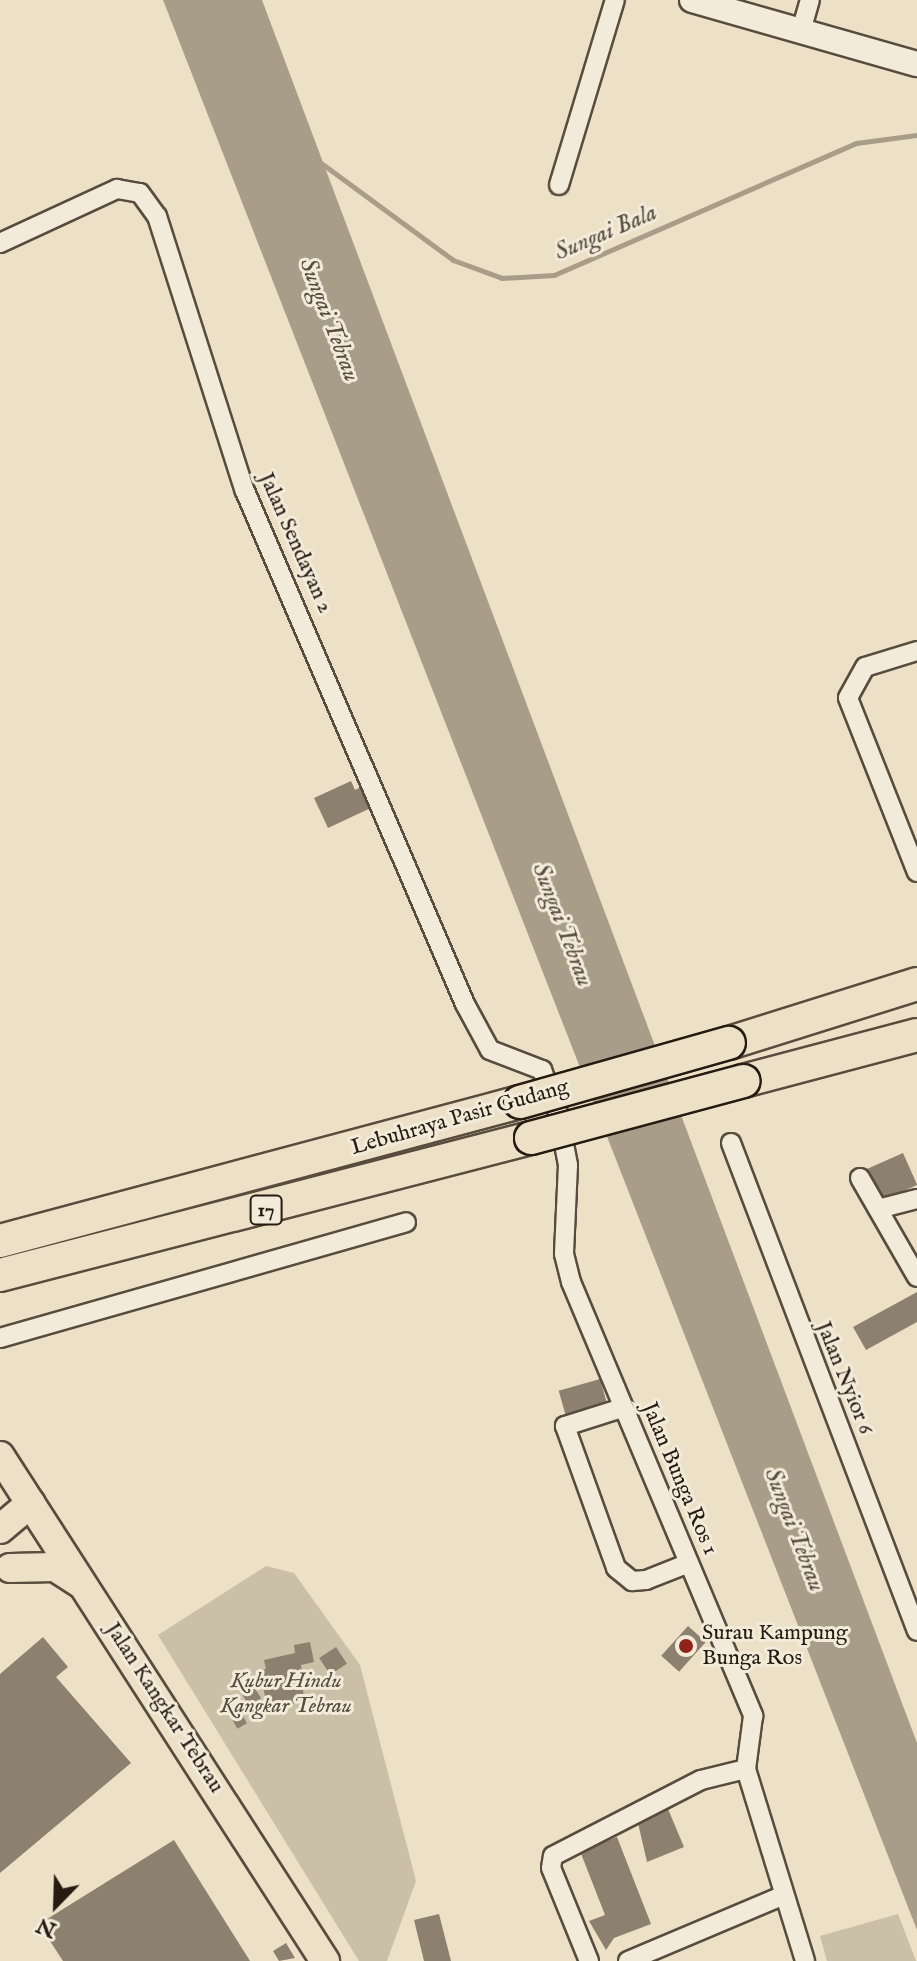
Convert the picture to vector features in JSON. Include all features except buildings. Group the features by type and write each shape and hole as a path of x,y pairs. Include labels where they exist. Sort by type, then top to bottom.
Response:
{"highway":[{"name":"Lebuhraya Pasir Gudang","path":"0,1241 520,1102 729,1043 917,984"},
{"name":"Lebuhraya Pasir Gudang","path":"0,1275 917,1035"}],"main road":[{"name":"Jalan Kangkar Tebrau","path":"0,1456 325,1961"},
{"path":"0,1482 0,1496"},
{"path":"0,1529 31,1503"},
{"path":"5,1573 52,1535"},
{"path":"5,1573 55,1567 84,1585"}],"street":[{"path":"559,185 615,0"},
{"path":"692,0 917,64"},
{"path":"801,31 810,0"},
{"name":"Jalan Sendayan 2","path":"0,243 117,189 129,188 150,203 245,491 488,1047"},
{"path":"917,651 865,667 848,698 917,872"},
{"name":"Jalan Bunga Ros 1","path":"488,1047 542,1070 558,1113 568,1165 564,1254 622,1408 753,1716 746,1769 805,1961"},
{"name":"Jalan Nyior 6","path":"731,1143 917,1631"},
{"path":"860,1178 917,1277"},
{"path":"878,1209 917,1199"},
{"path":"0,1338 406,1222"},
{"path":"622,1408 565,1426 616,1568 632,1581 646,1580 689,1563"},
{"path":"589,1961 551,1868 553,1856 701,1780 746,1769"},
{"path":"628,1961 784,1895"}],"green space":[{"name":"Kubur Hindu Kangkar Tebrau","path":"266,1566 294,1573 360,1665 416,1881 387,1961 359,1961 158,1635"},
{"path":"898,1914 916,1961 827,1961 820,1936"}],"water":[{"name":"Sungai Tebrau","path":"163,0 262,0 917,1743 917,1930"}],"waterway":[{"name":"Sungai Bala","path":"321,163 453,260 502,278 554,275 856,143 917,135"}],"place":[{"name":"Surau Kampung Bunga Ros","path":"686,1646"}]}
